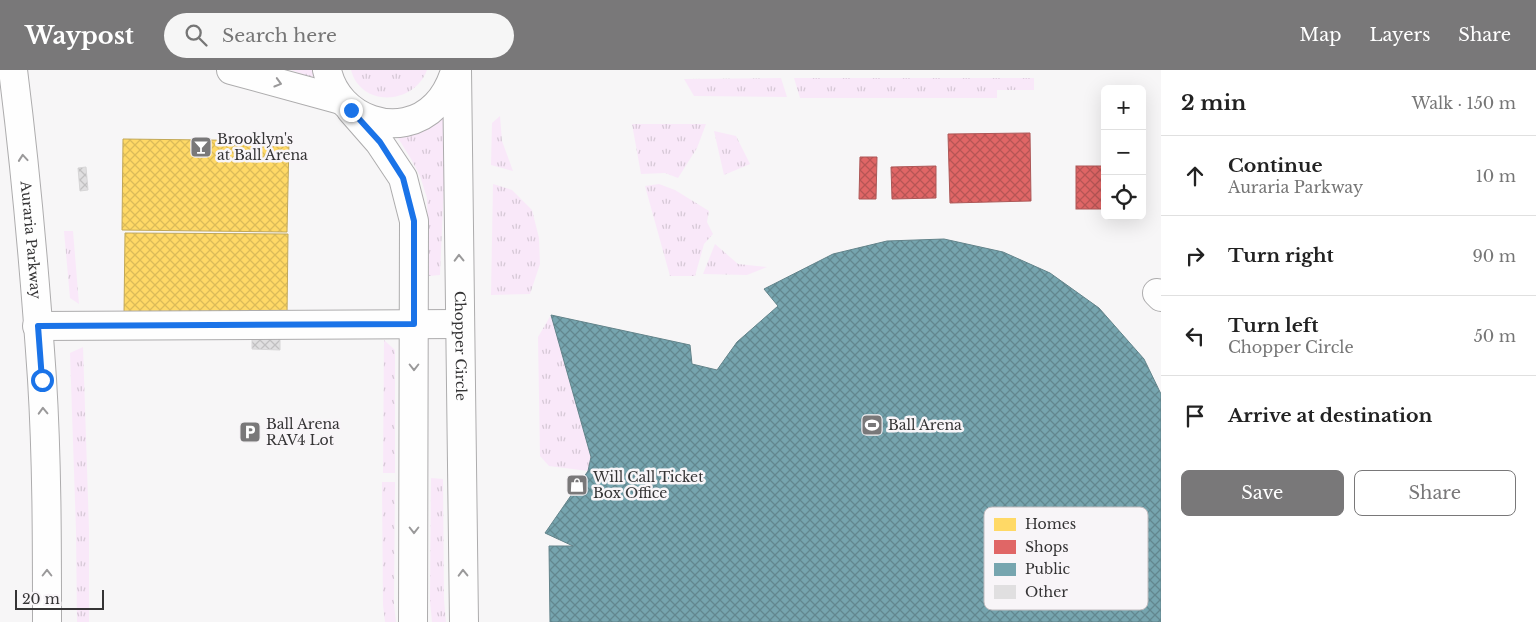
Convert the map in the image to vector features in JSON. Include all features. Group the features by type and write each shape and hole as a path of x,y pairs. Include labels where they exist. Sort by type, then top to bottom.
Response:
{"street":[{"name":"Auraria Parkway","path":"13,70 42,380 47,515 47,622"},
{"path":"231,70 346,105 372,120 394,123 416,118 436,106 449,88 456,70"},
{"path":"327,70 329,81 346,105 380,142 403,178 414,221 413,622"},
{"name":"Chopper Circle","path":"456,70 464,622"},
{"path":"1161,293 1157,293 1161,297"},
{"path":"38,326 460,324"}],"green space":[{"path":"291,70 318,70 316,76 310,77"},
{"path":"351,70 427,70 420,82 411,90 400,95 388,97 376,96 365,91 357,82"},
{"path":"781,78 787,97 694,96 684,79"},
{"path":"794,78 1034,78 1034,90 997,90 997,98 800,98"},
{"path":"438,114 444,120 444,183 440,275 429,276 427,198 420,176 398,138 400,132"},
{"path":"500,116 502,141 513,171 491,165 492,123"},
{"path":"632,124 706,124 697,148 678,178 665,173 641,174"},
{"path":"714,131 736,136 750,164 724,175"},
{"path":"493,184 512,190 532,210 539,238 540,264 530,294 491,295"},
{"path":"659,184 675,190 709,211 707,222 713,234 704,244 695,276 670,276 645,186"},
{"path":"64,231 73,231 79,304 70,298"},
{"path":"715,244 738,264 767,267 747,275 703,274"},
{"path":"551,315 591,457 588,471 549,466 540,456 538,337"},
{"path":"384,340 395,350 395,473 383,473"},
{"path":"83,347 89,529 89,622 77,622 70,353"},
{"path":"431,478 443,479 444,600 446,622 432,622 430,601"},
{"path":"382,482 395,482 394,605 396,622 385,622 383,605"}],"building: Homes":[{"path":"123,139 289,141 287,232 122,230"},
{"path":"125,233 288,234 287,316 124,314"}],"building: Shops":[{"path":"1030,133 1031,201 950,203 948,134"},
{"path":"860,157 877,157 876,199 859,199"},
{"path":"936,166 936,198 892,199 891,167"},
{"path":"1076,166 1101,166 1101,209 1076,209"}],"building: Public":[{"name":"Ball Arena","path":"944,239 1003,252 1050,273 1099,308 1144,359 1161,394 1161,622 550,622 549,546 573,546 545,533 588,471 591,457 551,315 690,345 692,364 717,370 737,342 778,306 764,289 833,254 887,241"}],"building: Other":[{"path":"86,167 88,190 80,191 78,168"},
{"path":"252,335 280,336 280,350 252,349"}],"place":[{"name":"Brooklyn's at Ball Arena","path":"201,147"},
{"name":"Ball Arena","path":"872,425"},
{"name":"Ball Arena RAV4 Lot","path":"250,432"},
{"name":"Will Call Ticket Box Office","path":"577,485"}],"route":[{"path":"42,380 38,326 414,324 414,221 403,178 380,142 351,110"}]}
